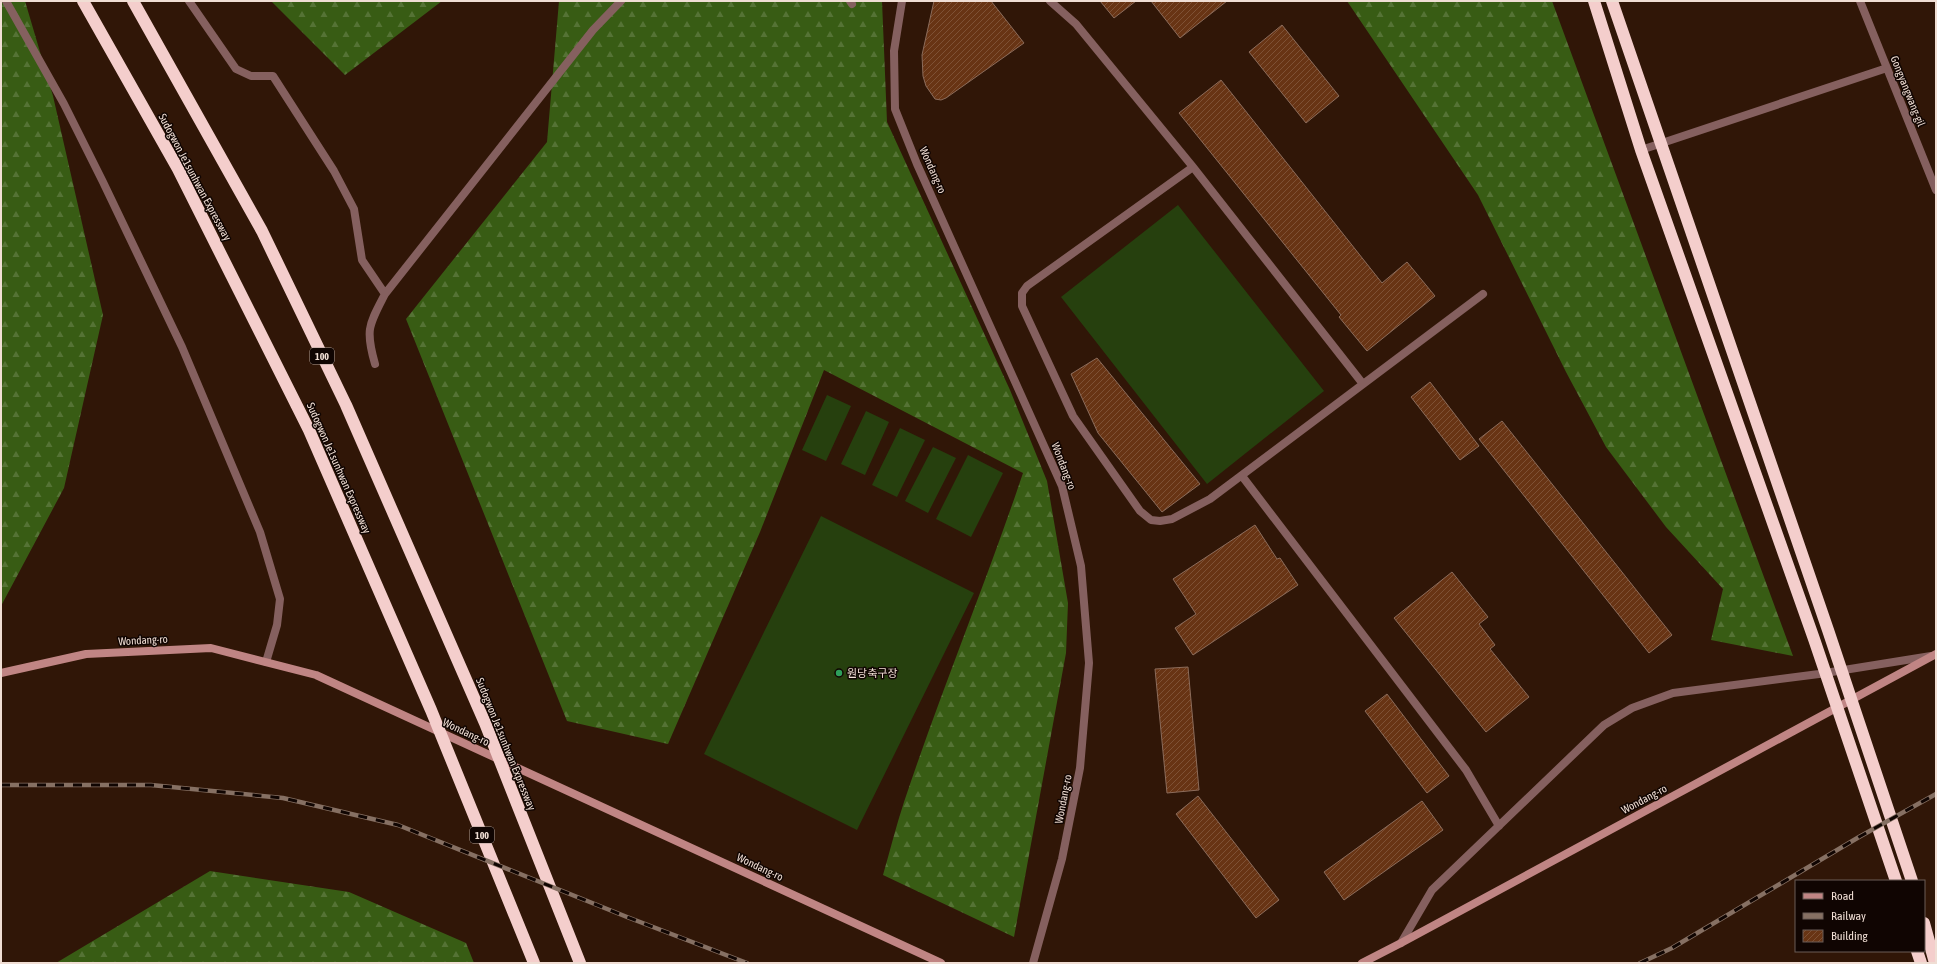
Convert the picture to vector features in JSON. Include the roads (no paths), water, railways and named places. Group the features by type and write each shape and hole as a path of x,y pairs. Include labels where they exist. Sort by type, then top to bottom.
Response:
{"highway":[{"name":"Sudogwon Je1sunhwan Expressway","path":"83,1 178,169 309,430 431,710 533,961"},
{"name":"Sudogwon Je1sunhwan Expressway","path":"133,1 262,231 346,405 485,723 580,963"},
{"path":"1594,1 1641,150 1814,639 1896,880"},
{"path":"1612,1 1828,630 1912,880"},
{"path":"1925,926 1936,963"},
{"path":"1917,952 1921,963"}],"main road":[{"name":"Wondang-ro","path":"1,672 86,654 212,648 316,675 941,963"},
{"name":"Wondang-ro","path":"1362,963 1401,944 1935,655"}],"street":[{"path":"6,1 64,104 182,347 260,532 280,599 277,625 266,662"},
{"path":"189,1 236,69 251,76 274,76 334,171 354,209 362,260 386,294"},
{"path":"375,364 370,346 369,327 386,294 593,30 621,1"},
{"name":"Wondang-ro","path":"902,1 894,51 895,109 917,164 1062,486 1081,566 1089,663 1080,768 1062,859 1033,963"},
{"path":"1050,1 1076,24 1192,167 1363,384"},
{"name":"Gongyangwang-gil","path":"1860,1 1936,190"},
{"path":"1641,150 1887,68"},
{"path":"1192,167 1027,286 1022,294 1022,306 1073,416 1140,511 1151,520 1160,521 1172,519 1210,499 1483,294"},
{"path":"1242,476 1466,770 1499,826"},
{"path":"1401,944 1432,890 1604,725 1632,708 1673,693 1819,674 1935,655"}],"railway":[{"path":"1,785 151,785 283,798 398,825 627,917 747,963"},
{"path":"1640,963 1672,948 1859,837 1936,794"}],"place":[{"name":"원당축구장","path":"839,673"}]}
